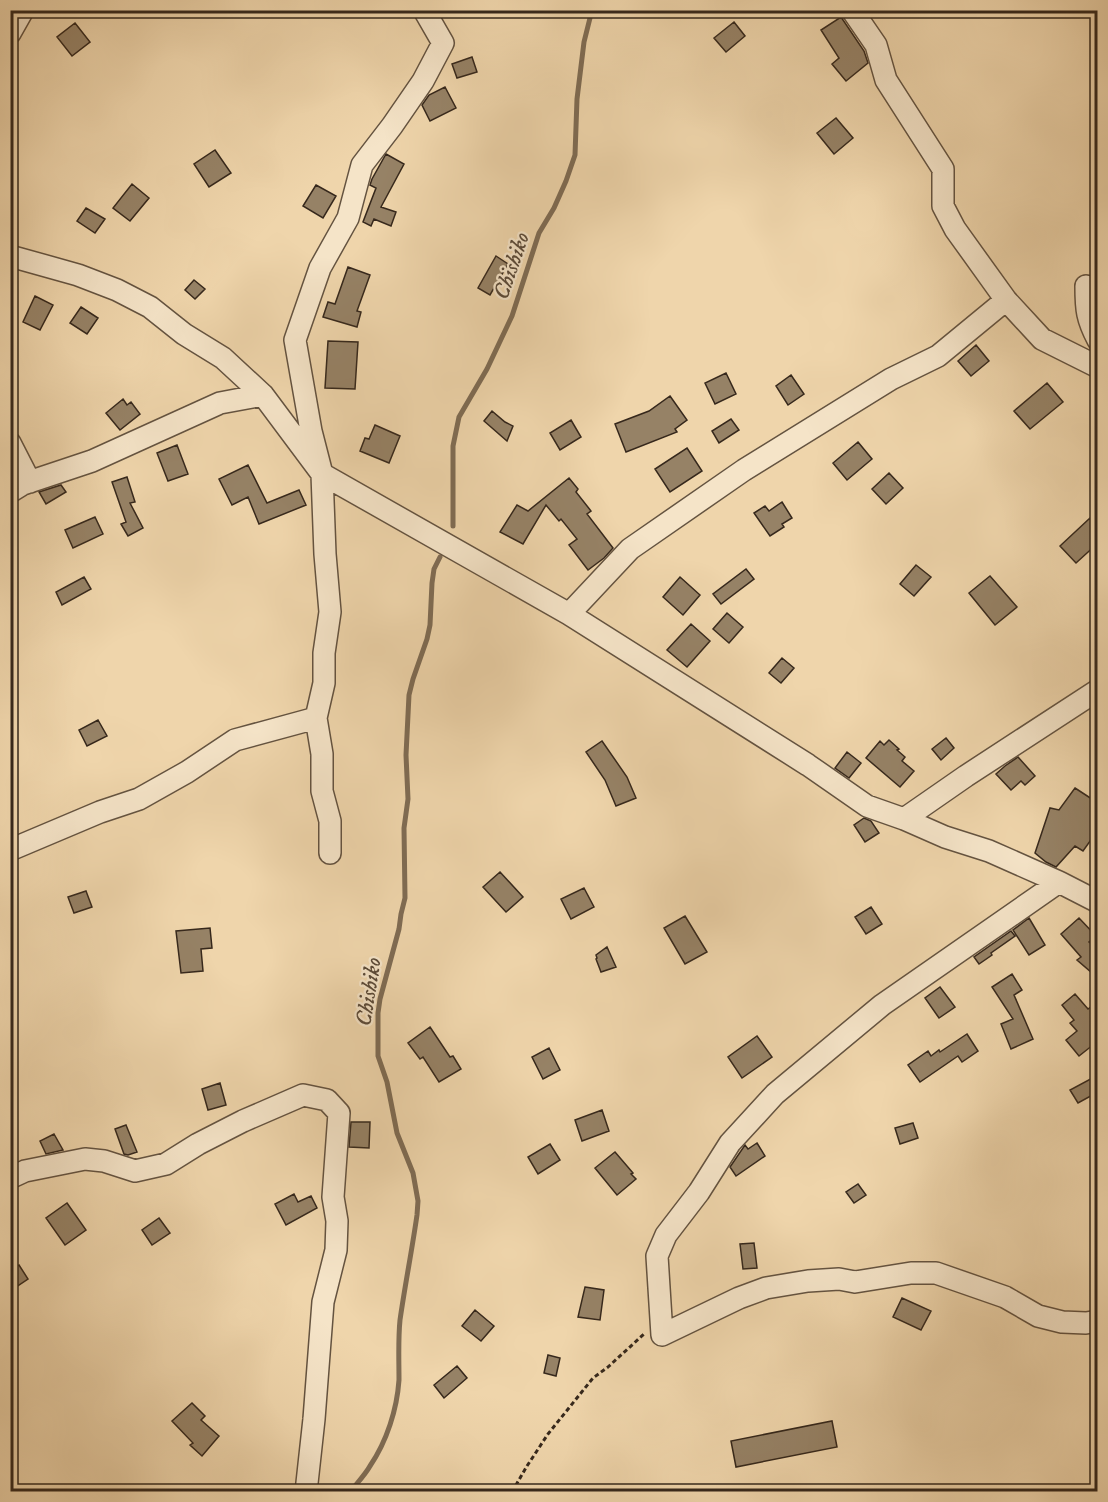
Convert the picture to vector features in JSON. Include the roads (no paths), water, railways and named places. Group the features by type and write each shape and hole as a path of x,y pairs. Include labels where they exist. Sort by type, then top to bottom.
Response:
{"street":[{"path":"10,33 22,10"},
{"path":"330,854 330,821 322,791 322,754 316,718 324,683 324,654 330,612 322,474 311,431 295,340 320,268 348,218 362,165 423,81 443,43 424,10"},
{"path":"852,10 876,45 886,80 943,169 942,206 955,229 1006,300 1042,339 1098,367"},
{"path":"10,256 78,275 117,290 150,307 184,334 223,358 263,394 322,474 569,614 808,765 867,806 945,837 989,851 1098,902"},
{"path":"1086,286 1086,310 1098,340"},
{"path":"569,614 630,549 744,470 891,378 938,356 1006,300"},
{"path":"10,492 23,484 92,461 220,403 263,394"},
{"path":"10,443 30,482"},
{"path":"904,819 1098,690"},
{"path":"10,850 100,812 139,799 187,772 235,740 316,718"},
{"path":"1059,882 882,1005 775,1094 730,1143 699,1192 666,1235 657,1256 662,1335 681,1324 766,1288 808,1281 839,1279 855,1282 911,1273 936,1273 1005,1297 1038,1316 1062,1322 1098,1322"},
{"path":"10,1178 26,1171 85,1159 104,1161 135,1171 166,1164 198,1144 243,1121 303,1095 327,1100 339,1113 333,1197 337,1221 336,1250 323,1302 306,1491"}],"waterway":[{"name":"Chishiko","path":"453,526 453,446 459,417 487,369 512,316 539,233 554,208 575,155 577,99 584,42 592,10"},
{"name":"Chishiko","path":"350,1492 366,1473 376,1456 386,1435 396,1402 399,1380 400,1320 417,1215 418,1201 413,1173 397,1133 387,1082 378,1056 378,1013 405,898 404,828 408,799 406,755 409,695 427,639 434,569 440,557"}]}
